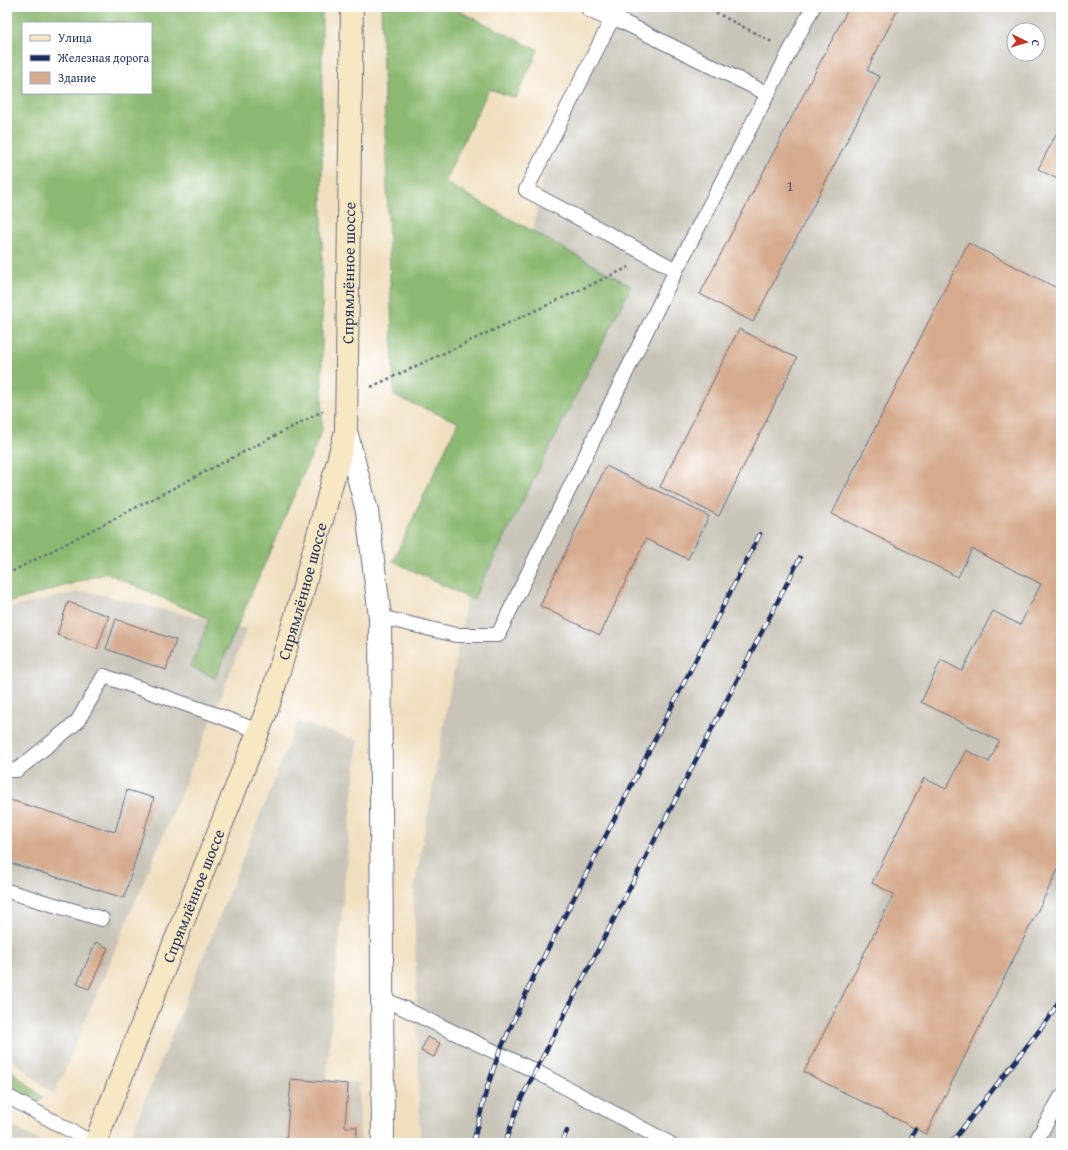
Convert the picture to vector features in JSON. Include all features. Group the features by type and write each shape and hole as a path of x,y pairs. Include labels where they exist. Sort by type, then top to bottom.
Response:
{"main road":[{"name":"Спрямлённое шоссе","path":"94,1143 268,707 298,609 346,431 352,7"}],"street":[{"path":"592,7 615,12"},
{"path":"346,431 367,511 380,617 383,1143"}],"lane":[{"path":"380,617 456,635 498,635 676,270 813,7"},
{"path":"676,270 526,190 615,12 768,94"},
{"path":"7,770 17,770 77,722 104,676 214,714 258,731"},
{"path":"7,891 102,919"},
{"path":"382,998 535,1071 669,1143"},
{"path":"7,1096 94,1143"},
{"path":"1035,1143 1061,1097"}],"path":[{"path":"705,7 790,51"}],"shaded area":[{"path":"616,7 1061,7 1061,1143 420,1143 414,890 548,147"},
{"path":"84,591 247,629 214,714 54,1095 7,1055 7,608"},
{"path":"298,721 358,741 326,1080 359,1083 361,1143 128,1143"},
{"path":"7,1123 43,1143 7,1143"}],"green space":[{"path":"7,7 322,7 322,431 215,678 191,667 209,619 107,573 7,603"},
{"path":"381,7 451,7 538,50 516,98 489,89 444,182 631,286 473,600 393,561 458,422 394,396"},
{"path":"7,1067 43,1098 32,1109 7,1089"}],"building":[{"path":"849,7 899,7 867,70 880,77 753,322 700,294"},
{"path":"1061,125 1061,181 1038,169"},
{"path":"968,243 1061,290 1061,864 926,1134 804,1072 894,894 872,883 924,778 946,789 966,750 989,762 999,741 921,702 941,660 962,671 993,611 1020,625 1041,584 972,549 958,577 832,514"},
{"path":"739,329 797,358 719,516 660,487"},
{"path":"606,466 709,516 688,559 646,539 600,635 540,606"},
{"path":"68,602 109,616 97,649 57,635"},
{"path":"116,619 176,640 166,670 106,649"},
{"path":"127,790 154,798 124,898 7,862 7,799 115,832"},
{"path":"96,942 108,948 89,989 77,984"},
{"path":"427,1037 440,1043 434,1057 421,1051"},
{"path":"291,1079 348,1084 345,1127 357,1127 356,1143 286,1143"}],"railway":[{"path":"473,1143 487,1088 499,1053 534,976 760,534"},
{"path":"505,1143 519,1103 800,558"},
{"path":"951,1143 1049,1018 1061,997"},
{"path":"909,1143 915,1129"},
{"path":"562,1143 567,1131"}]}
